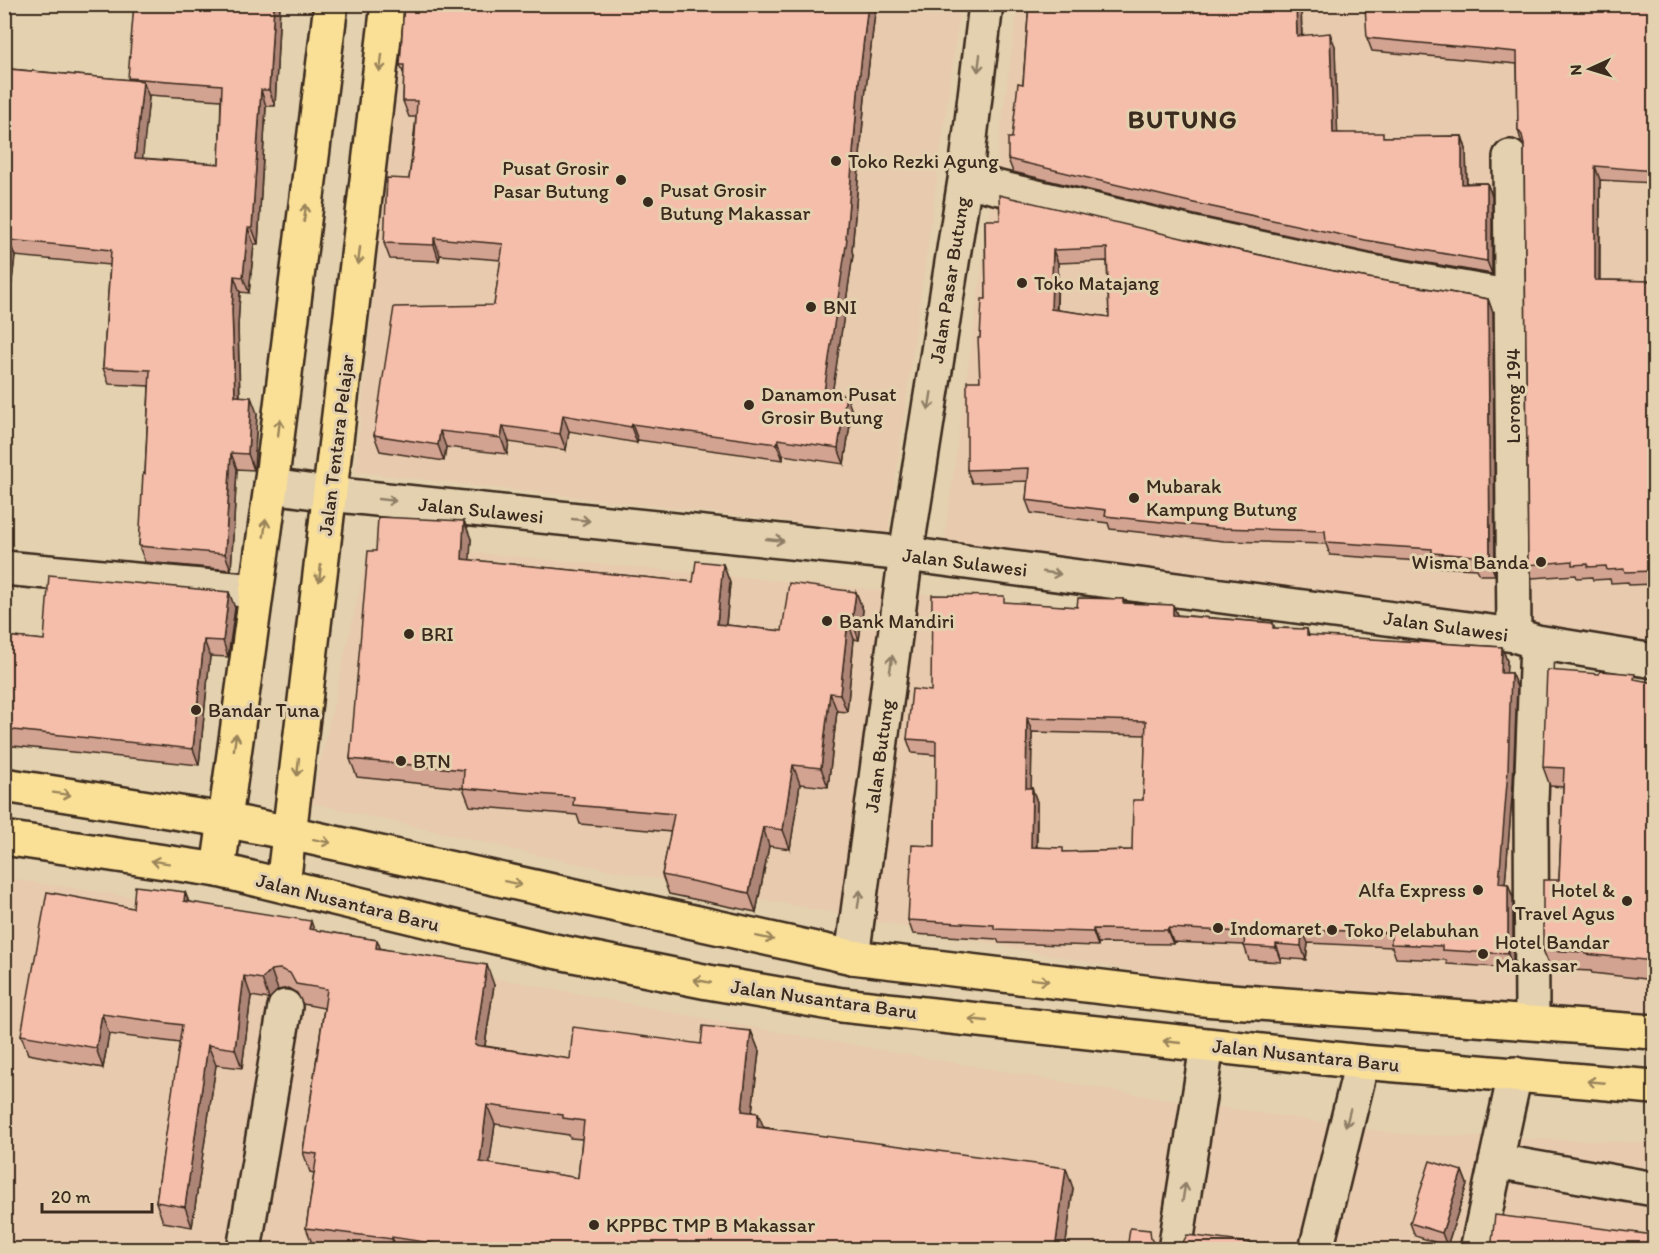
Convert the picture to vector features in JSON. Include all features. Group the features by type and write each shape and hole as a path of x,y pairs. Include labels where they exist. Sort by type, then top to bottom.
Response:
{"main road":[{"path":"218,870 271,486 331,4"},
{"name":"Jalan Tentara Pelajar","path":"283,885 388,4"},
{"path":"4,785 224,820 852,957 1203,999 1654,1032"},
{"name":"Jalan Nusantara Baru","path":"4,838 218,870 549,950 708,982 842,1005 1362,1062 1654,1087"}],"street":[{"name":"Jalan Pasar Butung","path":"906,554 965,180 986,4"},
{"name":"Lorong 194","path":"1510,157 1512,297 1531,801 1532,1022"},
{"path":"965,180 1366,272 1512,297"},
{"name":"Jalan Sulawesi","path":"271,486 906,554 1526,638 1654,661"},
{"name":"Jalan Butung","path":"852,957 906,554"},
{"path":"4,568 256,591"},
{"path":"244,1250 285,1006"},
{"path":"1175,1250 1206,1046"},
{"path":"1316,1250 1362,1062"},
{"path":"1477,1250 1515,1074"},
{"path":"1496,1161 1654,1189"}],"shaded area":[{"path":"403,5 961,5 888,533 355,472"},
{"path":"1018,5 1654,5 1654,657 942,555"},
{"path":"414,547 936,595 1654,696 1654,1015 1173,979 559,860 311,803 365,565"},
{"path":"5,878 210,908 403,960 751,1027 1141,1095 1400,1134 1654,1143 1654,1249 5,1250"}],"building":[{"path":"134,4 274,4 269,90 261,90 252,228 248,228 243,277 234,276 232,310 235,396 251,397 248,454 231,453 225,554 139,546 150,370 103,368 111,250 9,240 4,280 4,67 143,81 135,158 219,164 222,85 128,78"},
{"path":"404,4 868,4 859,81 847,239 824,392 846,395 838,448 778,439 777,444 632,424 631,427 563,415 560,434 503,426 501,438 440,431 438,445 374,435 394,307 494,305 503,244 434,238 434,245 384,243 387,178 409,179 415,135 417,101 403,101 404,65 400,65"},
{"path":"1029,4 1296,4 1297,36 1330,33 1333,133 1383,133 1383,137 1462,136 1462,184 1487,183 1487,261 1365,240 1008,159 1008,138 1012,138 1018,83 1023,84"},
{"path":"1374,4 1654,4 1654,171 1595,166 1595,280 1654,281 1654,571 1607,570 1606,566 1572,565 1572,561 1528,565 1524,144 1518,130 1517,52 1367,38 1365,6"},
{"path":"999,195 1357,276 1488,299 1490,562 1475,562 1475,556 1432,553 1432,549 1326,542 1325,531 1219,528 1105,516 1106,510 1026,500 1029,468 967,470 967,381 980,381 978,338 980,338 982,299 986,299 985,220 1000,220","holes":["1107,248 1109,317 1051,309 1053,250"]},
{"path":"378,517 464,521 462,559 693,582 696,561 723,564 717,624 782,631 789,583 856,592 852,621 848,621 840,694 830,693 821,768 793,765 783,830 763,827 749,893 662,875 674,814 573,805 574,797 463,788 464,770 350,759 368,551 376,551"},
{"path":"49,575 229,592 223,641 204,640 193,749 4,729 4,636 44,640"},
{"path":"932,595 1004,596 1004,602 1077,607 1078,598 1123,599 1123,603 1173,605 1173,615 1273,623 1273,628 1307,629 1307,635 1502,647 1501,673 1511,673 1508,770 1499,883 1508,884 1508,954 1442,950 1442,946 1391,944 1391,933 1302,929 1301,946 1276,944 1276,948 1244,946 1245,932 1168,928 1167,930 1093,929 1093,932 994,929 994,925 908,920 912,845 935,846 936,741 907,739 912,689 931,691","holes":["1027,718 1146,721 1143,800 1133,800 1132,850 1063,852 1063,848 1031,847 1032,788 1026,788"]},
{"path":"1547,670 1635,674 1634,679 1654,683 1654,961 1585,954 1585,952 1543,950 1543,880 1559,880 1564,768 1543,767"},
{"path":"135,886 185,892 184,901 311,921 309,929 377,940 376,948 487,965 475,1045 570,1059 573,1027 701,1044 703,1026 751,1031 742,1111 758,1113 757,1127 1066,1168 1055,1250 476,1250 392,1237 392,1239 306,1228 317,1154 303,1152 327,989 296,984 290,973 280,969 271,970 262,979 244,976 235,1049 208,1045 185,1207 156,1202 182,1025 102,1014 96,1048 21,1035 47,892 133,908","holes":["487,1105 563,1115 563,1118 584,1121 578,1178 480,1162"]},
{"path":"1430,1161 1462,1171 1442,1233 1410,1223"},
{"path":"1495,1215 1654,1235 1654,1250 1491,1250"},
{"path":"1130,1228 1150,1230 1151,1239 1156,1246 1165,1250 1127,1250"},
{"path":"1187,1235 1304,1250 1170,1250 1182,1244"}],"place":[{"name":"Toko Rezki Agung","path":"836,161"},
{"name":"Pusat Grosir Pasar Butung","path":"621,180"},
{"name":"Pusat Grosir Butung Makassar","path":"648,202"},
{"name":"Toko Matajang","path":"1022,283"},
{"name":"BNI","path":"811,307"},
{"name":"Danamon Pusat Grosir Butung","path":"749,405"},
{"name":"Mubarak Kampung Butung","path":"1134,498"},
{"name":"Wisma Banda","path":"1541,562"},
{"name":"Bank Mandiri","path":"827,621"},
{"name":"BRI","path":"409,634"},
{"name":"Bandar Tuna","path":"196,710"},
{"name":"BTN","path":"401,761"},
{"name":"Alfa Express","path":"1478,890"},
{"name":"Hotel & Travel Agus","path":"1627,901"},
{"name":"Indomaret","path":"1218,928"},
{"name":"Toko Pelabuhan","path":"1332,930"},
{"name":"Hotel Bandar Makassar","path":"1483,954"},
{"name":"KPPBC TMP B Makassar","path":"594,1225"}],"district":[{"name":"BUTUNG","path":"1183,119"}]}
